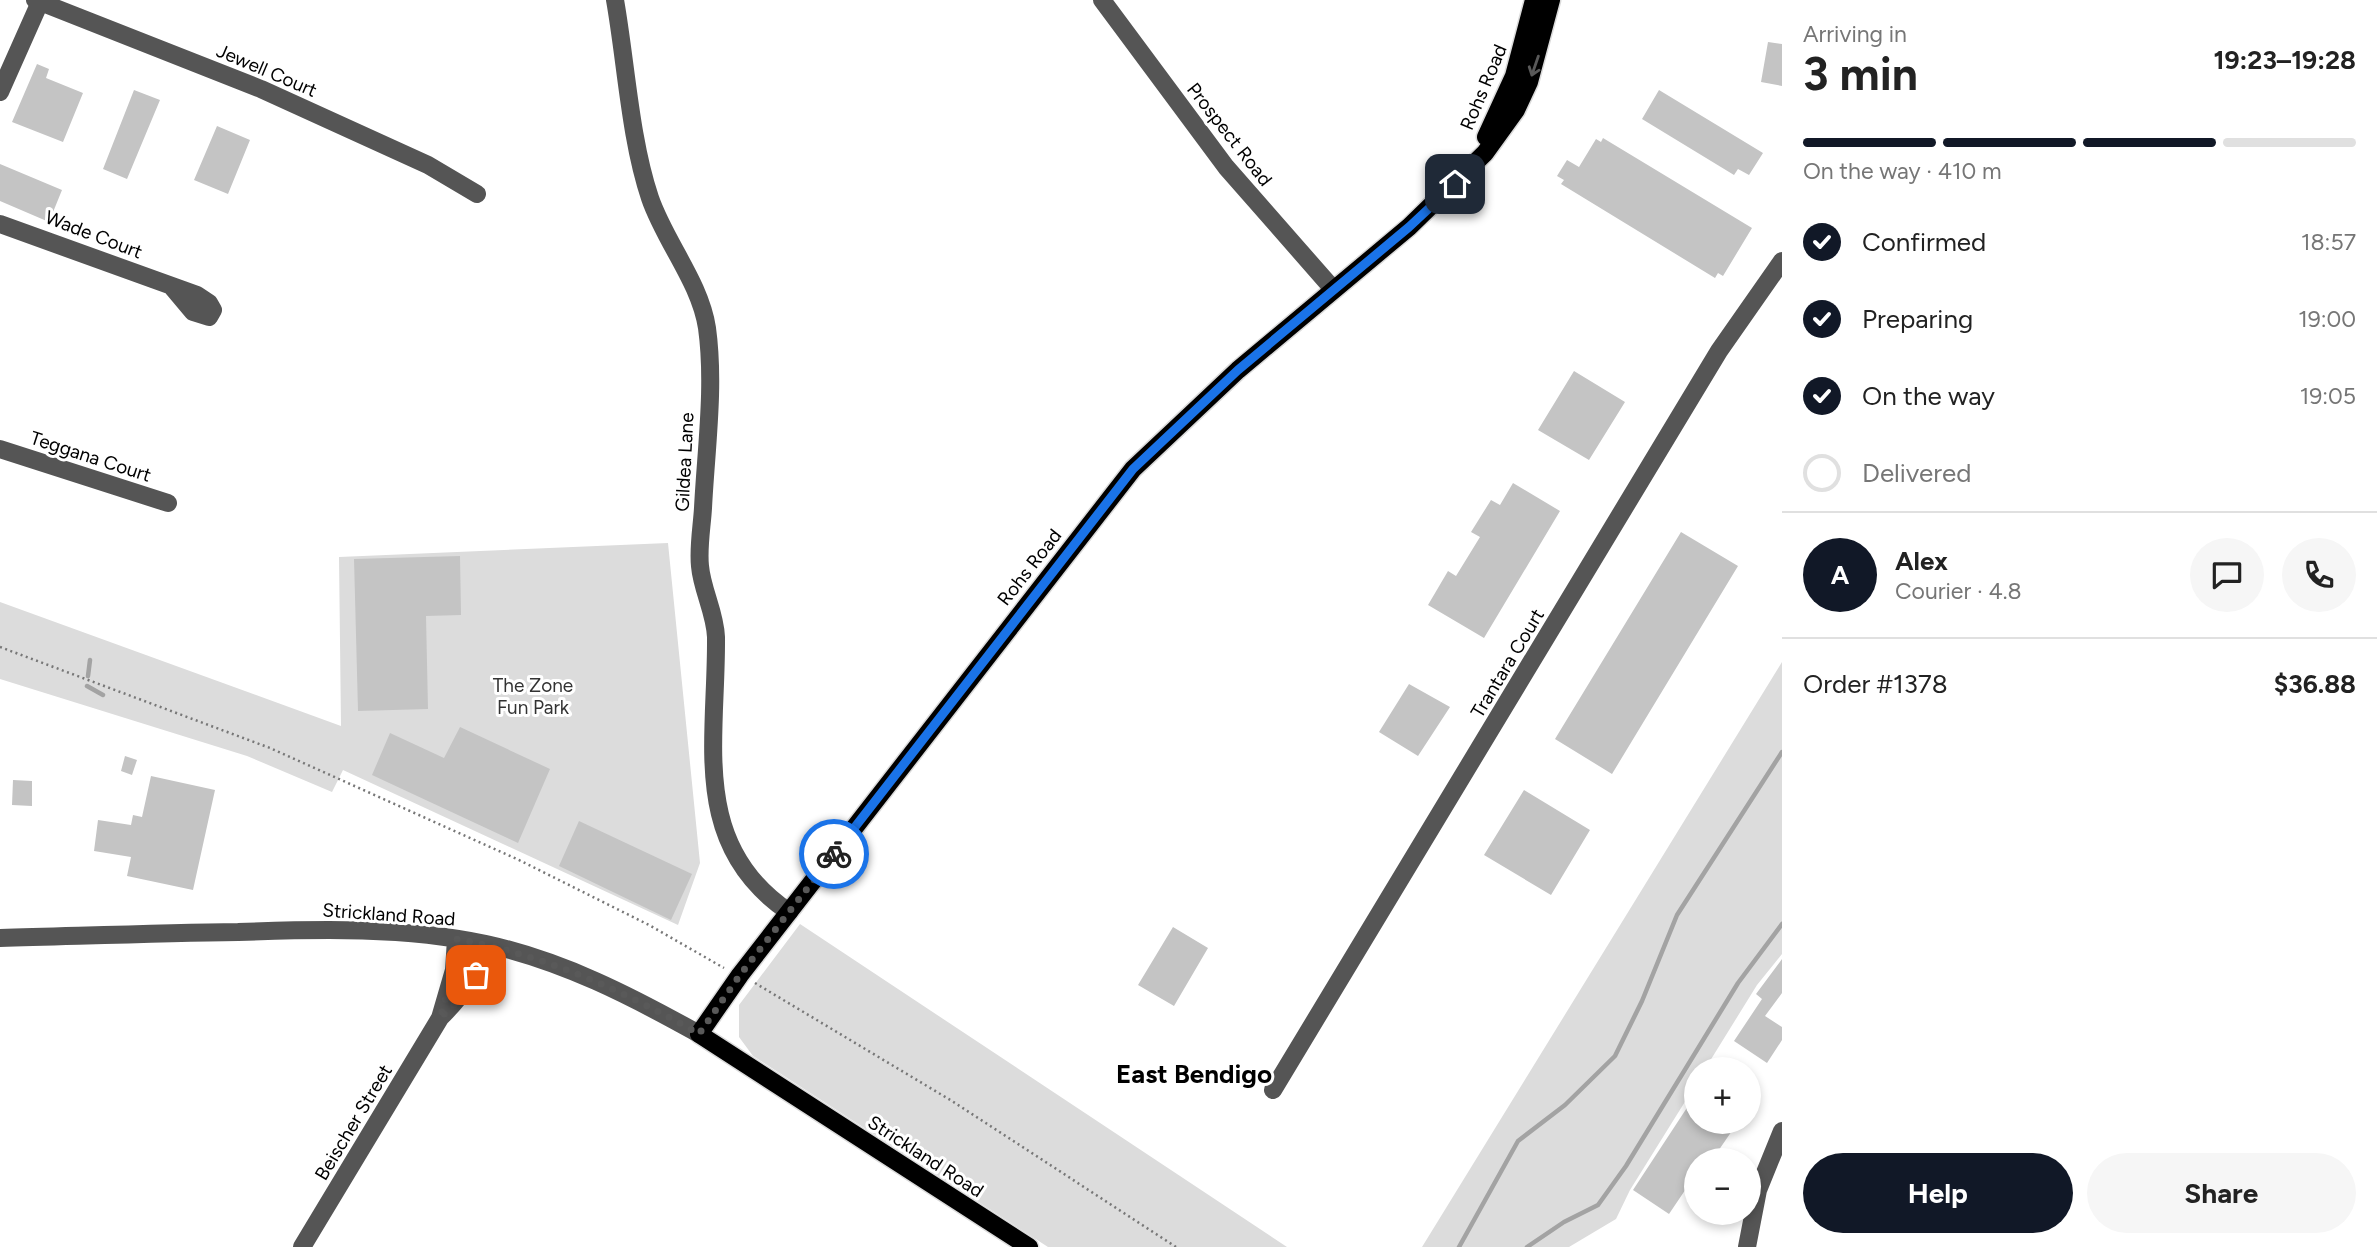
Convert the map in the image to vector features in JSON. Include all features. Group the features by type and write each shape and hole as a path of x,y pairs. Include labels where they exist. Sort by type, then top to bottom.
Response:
{"main road":[{"name":"Rohs Road","path":"1455,184 1480,149 1503,105 1525,41 1534,0"},
{"name":"Rohs Road","path":"699,1034 740,975 1133,469 1182,420 1409,227 1485,153 1516,110 1539,54 1551,0"},
{"name":"Strickland Road","path":"699,1034 1029,1247"}],"street":[{"name":"Gildea Lane","path":"615,0 649,196 703,310 707,331 709,409 700,566 715,625 714,770 717,810 724,833 742,868 758,889 789,912"},
{"name":"Prospect Road","path":"1101,0 1226,167 1333,289"},
{"path":"0,92 37,1"},
{"name":"Jewell Court","path":"37,1 261,89 428,165 477,194"},
{"name":"Wade Court","path":"0,224 172,287"},
{"name":"Trantara Court","path":"1273,1090 1720,351 1782,261"},
{"name":"Teggana Court","path":"0,449 168,503"},
{"name":"Strickland Road","path":"0,938 340,930 456,939 488,945 553,964 605,984 699,1034"},
{"name":"Beischer Street","path":"302,1247 440,1018 454,970 456,939"},
{"name":"Beischer Street","path":"440,1018 458,1001 476,975 488,945"},
{"path":"1747,1247 1758,1190 1782,1131"}],"path":[{"path":"0,647 270,748 527,864 740,975 918,1080 1176,1247"}],"green space":[{"name":"The Zone Fun Park","path":"668,543 700,863 678,925 343,770 332,792 247,756 0,679 0,602 341,726 339,557"},
{"path":"1782,662 1782,954 1757,985 1712,1057 1684,1057 1684,1103 1630,1190 1616,1219 1569,1247 1422,1247"},
{"path":"800,924 1287,1247 1048,1247 753,1056 739,1037 739,1005"}],"building":[{"path":"1768,42 1782,44 1782,86 1761,82"},
{"path":"37,64 49,69 46,78 83,93 63,142 12,122"},
{"path":"134,90 160,100 127,179 103,169"},
{"path":"1659,90 1763,153 1749,175 1738,169 1734,175 1642,119"},
{"path":"217,126 250,140 228,194 194,180"},
{"path":"1603,138 1752,228 1723,276 1718,273 1715,278 1561,184 1564,180 1557,176 1567,160 1579,167 1596,139 1601,142"},
{"path":"0,164 62,190 49,222 0,201"},
{"path":"1574,371 1625,402 1589,460 1538,430"},
{"path":"1513,483 1560,511 1484,638 1428,605 1448,571 1456,576 1480,537 1471,532 1491,500 1500,505"},
{"path":"1681,532 1738,566 1612,774 1555,739"},
{"path":"460,556 461,615 426,616 428,709 358,711 354,559"},
{"path":"1409,684 1450,707 1418,756 1379,732"},
{"path":"460,727 550,769 518,843 372,775 390,733 444,758"},
{"path":"125,756 137,760 132,775 121,771"},
{"path":"151,776 215,790 193,890 127,876 131,857 94,851 98,820 131,825 133,815 142,817"},
{"path":"13,780 32,781 32,806 12,805"},
{"path":"1524,790 1590,830 1551,895 1484,855"},
{"path":"579,821 692,874 671,920 559,866"},
{"path":"1173,927 1208,948 1174,1006 1138,985"},
{"path":"1782,959 1782,993 1765,1016 1782,1027 1782,1040 1767,1063 1734,1041 1762,999 1756,994"},
{"path":"1684,1112 1684,1134 1730,1134 1720,1148 1684,1148 1684,1192 1669,1214 1633,1190"}],"waterway":[{"path":"88,676 90,660"},
{"path":"87,686 103,695"},
{"path":"1459,1247 1518,1141 1565,1105 1615,1056 1642,1001 1677,915 1782,752"},
{"path":"1527,1247 1564,1222 1598,1205 1626,1166 1738,983 1782,924"}],"way so far":[{"path":"476,975 458,1001 440,1018 453,977 456,939 527,955 578,973 644,1003 699,1034 740,975 834,854"}],"district":[{"name":"East Bendigo","path":"1194,1074"}],"route":[{"path":"834,854 1133,469 1162,438 1238,370 1409,227 1455,184"}]}
